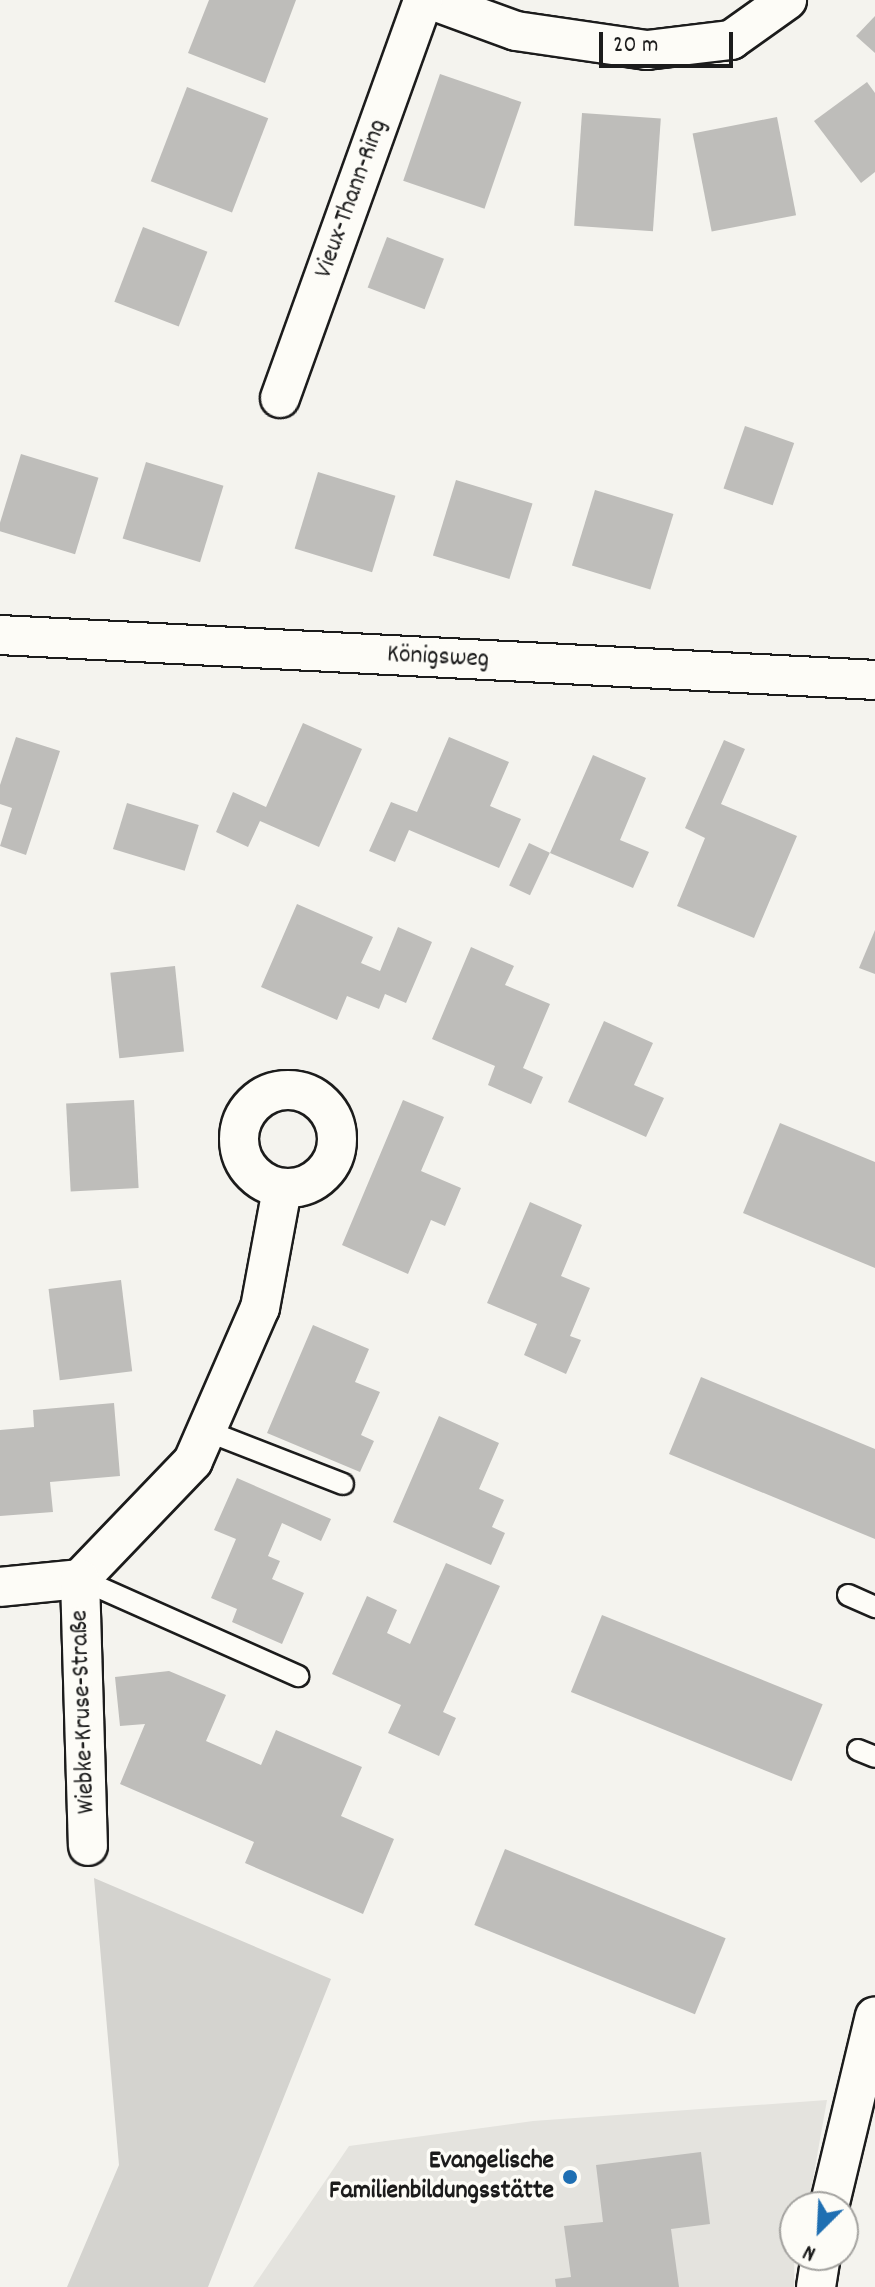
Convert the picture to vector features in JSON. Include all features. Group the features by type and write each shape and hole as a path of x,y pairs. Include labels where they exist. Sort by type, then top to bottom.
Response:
{"street":[{"name":"Vieux-Thann-Ring","path":"280,398 423,0"},
{"path":"431,0 516,31 647,50 731,40 787,0"},
{"name":"Königsweg","path":"0,635 875,680"},
{"name":"Wiebke-Kruse-Straße","path":"0,1587 80,1579 193,1461 260,1308 282,1189"},
{"name":"Wiebke-Kruse-Straße","path":"80,1579 88,1846"},
{"path":"833,2191 875,2016"}],"lane":[{"path":"207,1431 343,1484"},
{"path":"80,1579 298,1676"},
{"path":"848,1595 875,1607"}],"shaded area":[{"path":"94,1878 331,1979 208,2287 67,2287 119,2165"},
{"name":"Evangelische Familienbildungsstätte","path":"827,2100 811,2191 779,2191 779,2271 794,2271 794,2287 253,2287 349,2146 533,2121"}],"building":[{"path":"209,0 296,0 265,83 188,53"},
{"path":"875,16 875,53 856,36"},
{"path":"440,74 521,102 485,209 403,181"},
{"path":"867,82 875,93 875,172 861,183 814,121"},
{"path":"187,87 268,118 232,212 151,181"},
{"path":"582,113 661,119 653,231 574,226"},
{"path":"777,117 796,215 712,232 693,133"},
{"path":"143,227 207,252 179,326 114,302"},
{"path":"387,237 444,259 425,309 368,287"},
{"path":"745,426 794,443 773,505 724,488"},
{"path":"21,454 98,478 75,554 0,531"},
{"path":"146,462 223,486 200,562 123,539"},
{"path":"318,472 395,496 372,572 295,549"},
{"path":"456,480 533,503 509,579 433,556"},
{"path":"595,490 673,514 650,590 572,566"},
{"path":"303,723 362,749 319,847 260,821 248,847 216,832 233,792 266,807"},
{"path":"16,737 60,751 26,855 0,846 12,808 0,804 0,785"},
{"path":"449,737 509,762 490,806 521,819 499,868 409,830 395,862 369,851 391,802 417,812"},
{"path":"724,740 745,749 721,804 797,836 754,938 677,906 705,838 685,828"},
{"path":"593,755 646,778 620,840 649,852 633,888 550,853"},
{"path":"127,803 199,825 185,871 113,849"},
{"path":"529,843 550,853 530,895 509,886"},
{"path":"297,904 373,937 361,963 380,971 398,927 432,942 406,1003 385,994 379,1009 347,996 337,1020 261,987"},
{"path":"875,930 875,974 859,968"},
{"path":"471,947 514,966 505,985 550,1004 523,1068 543,1077 531,1104 488,1085 495,1066 432,1039"},
{"path":"175,966 184,1052 119,1058 110,973"},
{"path":"604,1021 653,1043 634,1085 664,1098 646,1137 568,1102"},
{"path":"134,1100 139,1188 71,1191 66,1104"},
{"path":"403,1100 444,1117 421,1171 461,1188 445,1226 431,1220 408,1274 342,1245"},
{"path":"780,1123 875,1162 875,1268 743,1213"},
{"path":"530,1202 582,1225 561,1276 590,1288 570,1336 581,1340 566,1374 524,1355 537,1324 487,1303"},
{"path":"121,1280 132,1371 60,1380 49,1289"},
{"path":"313,1325 369,1349 355,1382 380,1392 361,1435 374,1441 360,1472 267,1433"},
{"path":"701,1377 875,1449 875,1539 669,1454"},
{"path":"114,1403 120,1476 50,1482 53,1512 0,1516 0,1430 34,1427 33,1410"},
{"path":"439,1416 499,1443 479,1489 504,1500 492,1527 505,1533 491,1565 393,1522"},
{"path":"237,1478 331,1519 321,1541 282,1523 268,1556 280,1561 272,1579 304,1593 282,1644 232,1622 237,1609 211,1598 236,1539 214,1530"},
{"path":"446,1563 500,1586 443,1712 456,1718 439,1756 388,1733 401,1705 332,1674 367,1596 397,1610 387,1633 410,1644"},
{"path":"602,1615 823,1704 792,1781 571,1692"},
{"path":"169,1671 226,1695 206,1741 261,1765 276,1730 362,1767 341,1816 394,1839 363,1914 245,1863 254,1842 120,1784 145,1724 120,1726 115,1677"},
{"path":"505,1849 726,1938 695,2014 474,1925"},
{"path":"701,2152 710,2224 671,2229 679,2287 556,2287 555,2279 571,2277 564,2226 603,2222 596,2165"}],"place":[{"name":"Evangelische Familienbildungsstätte","path":"570,2177"}]}
